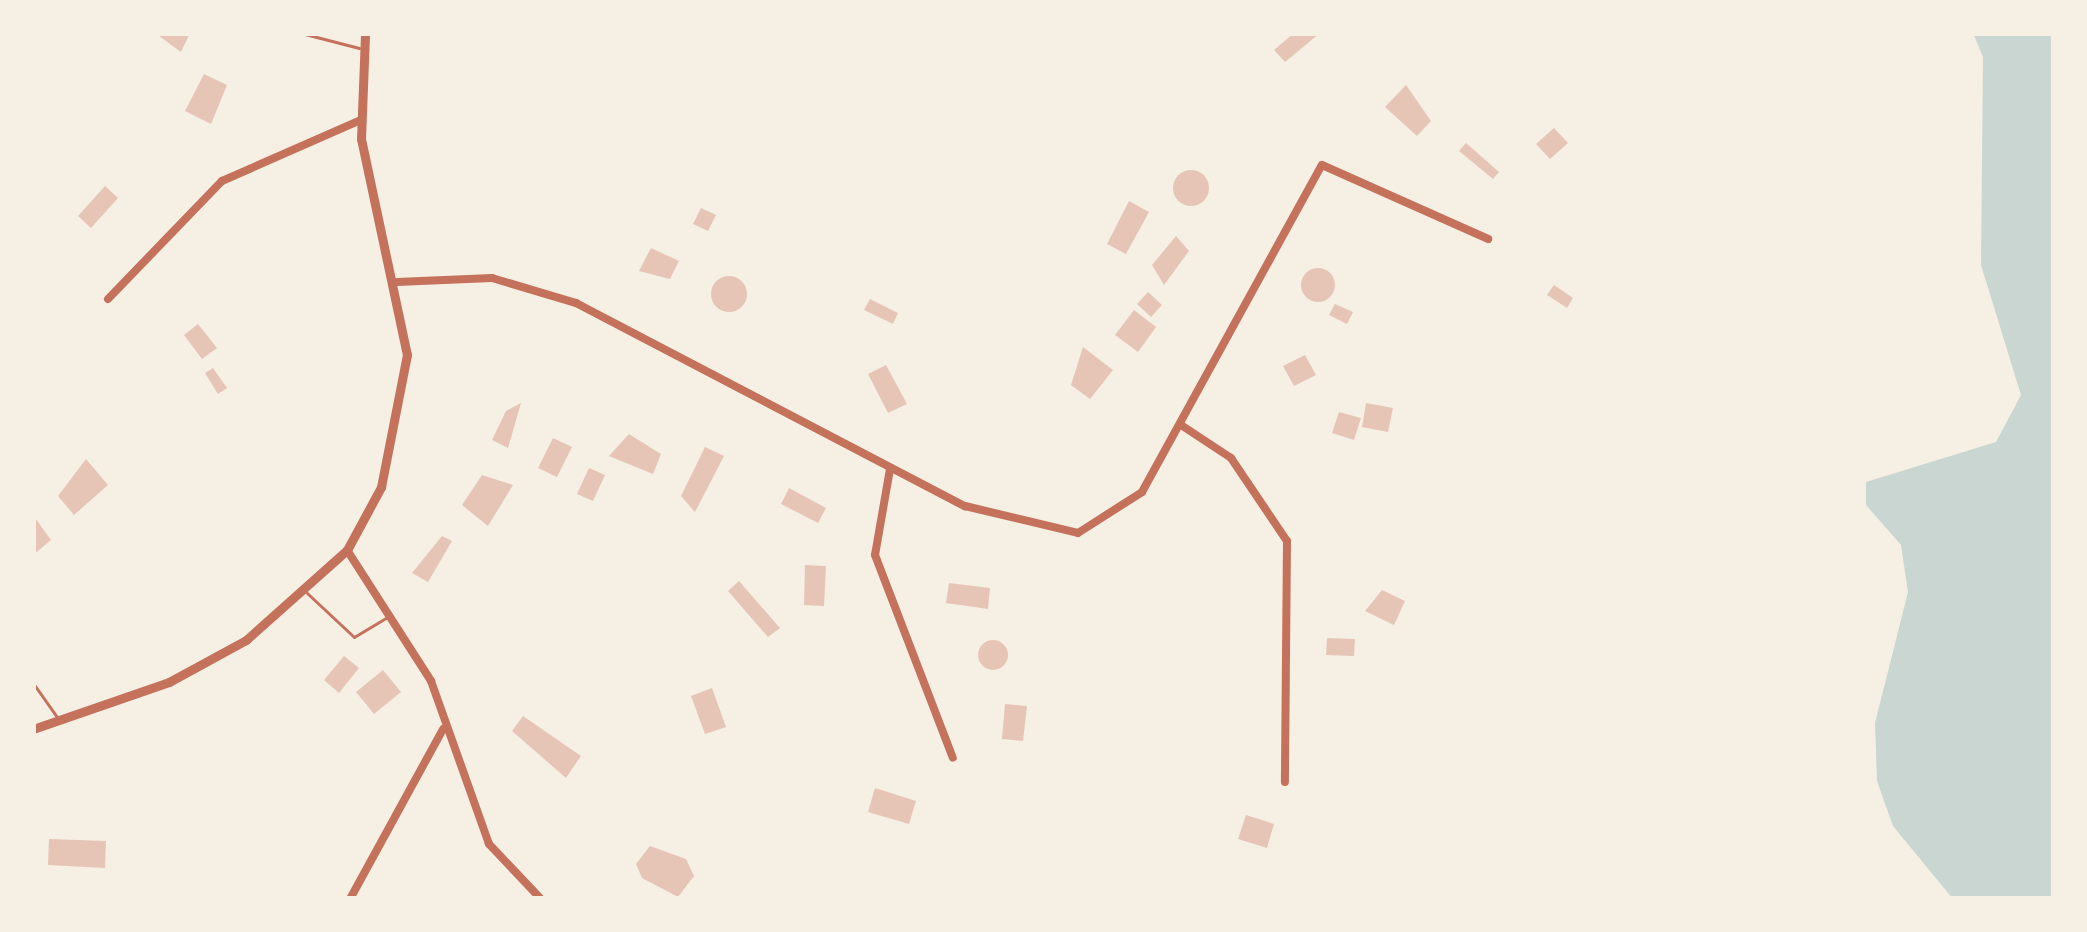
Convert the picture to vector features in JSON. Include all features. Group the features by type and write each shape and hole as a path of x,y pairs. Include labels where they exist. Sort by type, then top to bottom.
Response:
{"street":[{"path":"33,729 195,670 307,593 347,550 406,403 397,282 359,121 365,33"},
{"path":"108,299 222,181 359,121"},
{"path":"397,282 492,278 576,303 890,470 1012,522 1078,533 1128,509 1180,425 1322,165 1488,239"},
{"path":"1180,425 1231,458 1286,541 1285,782"},
{"path":"890,470 875,555 952,758"},
{"path":"347,550 392,614 444,728 489,844 541,899"},
{"path":"350,899 444,728"}],"lane":[{"path":"301,33 361,48"},
{"path":"307,593 354,638 392,614"},
{"path":"33,683 58,718"}],"shaded area":[{"path":"1973,33 2054,33 2054,899 1953,899 1893,826 1877,781 1875,723 1908,592 1901,545 1866,505 1866,482 1996,442 2021,395 1981,265 1983,57"}],"building":[{"path":"155,33 190,33 181,52"},
{"path":"1294,33 1320,33 1285,62 1274,50"},
{"path":"204,74 227,85 211,124 185,111"},
{"path":"1406,85 1431,121 1417,136 1385,107"},
{"path":"1554,128 1568,143 1550,159 1536,144"},
{"path":"1466,143 1499,172 1493,179 1459,151"},
{"path":"1191,170 1203,176 1209,188 1203,200 1191,206 1179,200 1173,188 1179,176"},
{"path":"105,186 118,198 91,228 78,216"},
{"path":"1129,201 1149,212 1126,254 1107,244"},
{"path":"701,208 716,215 708,231 693,224"},
{"path":"1176,236 1189,251 1164,285 1152,265"},
{"path":"651,248 679,261 670,279 639,271"},
{"path":"1318,268 1330,273 1335,285 1330,297 1318,302 1306,297 1301,285 1306,273"},
{"path":"729,276 742,281 747,294 742,307 729,312 716,307 711,294 716,281"},
{"path":"1554,285 1573,298 1567,308 1547,295"},
{"path":"1148,292 1162,305 1151,317 1137,304"},
{"path":"870,299 898,313 893,324 864,310"},
{"path":"1335,304 1353,312 1347,324 1329,315"},
{"path":"1134,310 1156,327 1138,352 1115,335"},
{"path":"198,324 217,348 202,359 184,335"},
{"path":"1083,347 1113,370 1090,399 1071,385"},
{"path":"1305,355 1316,375 1294,386 1283,366"},
{"path":"886,365 907,404 888,413 868,374"},
{"path":"213,368 227,388 218,394 205,373"},
{"path":"521,403 508,448 492,440 506,411"},
{"path":"1366,403 1393,408 1388,432 1362,427"},
{"path":"1339,412 1361,418 1354,440 1332,433"},
{"path":"629,434 661,454 653,474 609,456"},
{"path":"553,438 572,447 557,477 538,468"},
{"path":"705,447 724,456 695,512 681,496"},
{"path":"86,459 108,485 74,515 58,496"},
{"path":"589,468 605,475 593,501 577,494"},
{"path":"482,475 513,485 488,526 462,505"},
{"path":"789,488 826,508 818,523 781,504"},
{"path":"33,515 51,540 33,555"},
{"path":"442,536 452,541 428,582 412,573"},
{"path":"805,565 826,566 824,606 804,605"},
{"path":"739,581 780,628 768,637 728,591"},
{"path":"949,583 990,588 988,609 946,603"},
{"path":"1382,590 1405,601 1394,625 1365,611"},
{"path":"1327,638 1355,639 1354,656 1326,655"},
{"path":"993,640 1004,644 1008,655 1004,666 993,670 982,666 978,655 982,644"},
{"path":"344,656 359,668 339,693 324,680"},
{"path":"383,670 401,692 374,714 356,692"},
{"path":"712,688 726,727 705,734 691,696"},
{"path":"1005,704 1027,706 1023,741 1002,739"},
{"path":"523,716 581,756 566,778 512,731"},
{"path":"875,788 916,801 909,824 868,812"},
{"path":"1246,815 1274,824 1267,848 1238,839"},
{"path":"49,839 106,841 105,868 48,865"},
{"path":"650,846 686,859 694,876 678,897 642,878 636,864"}]}
